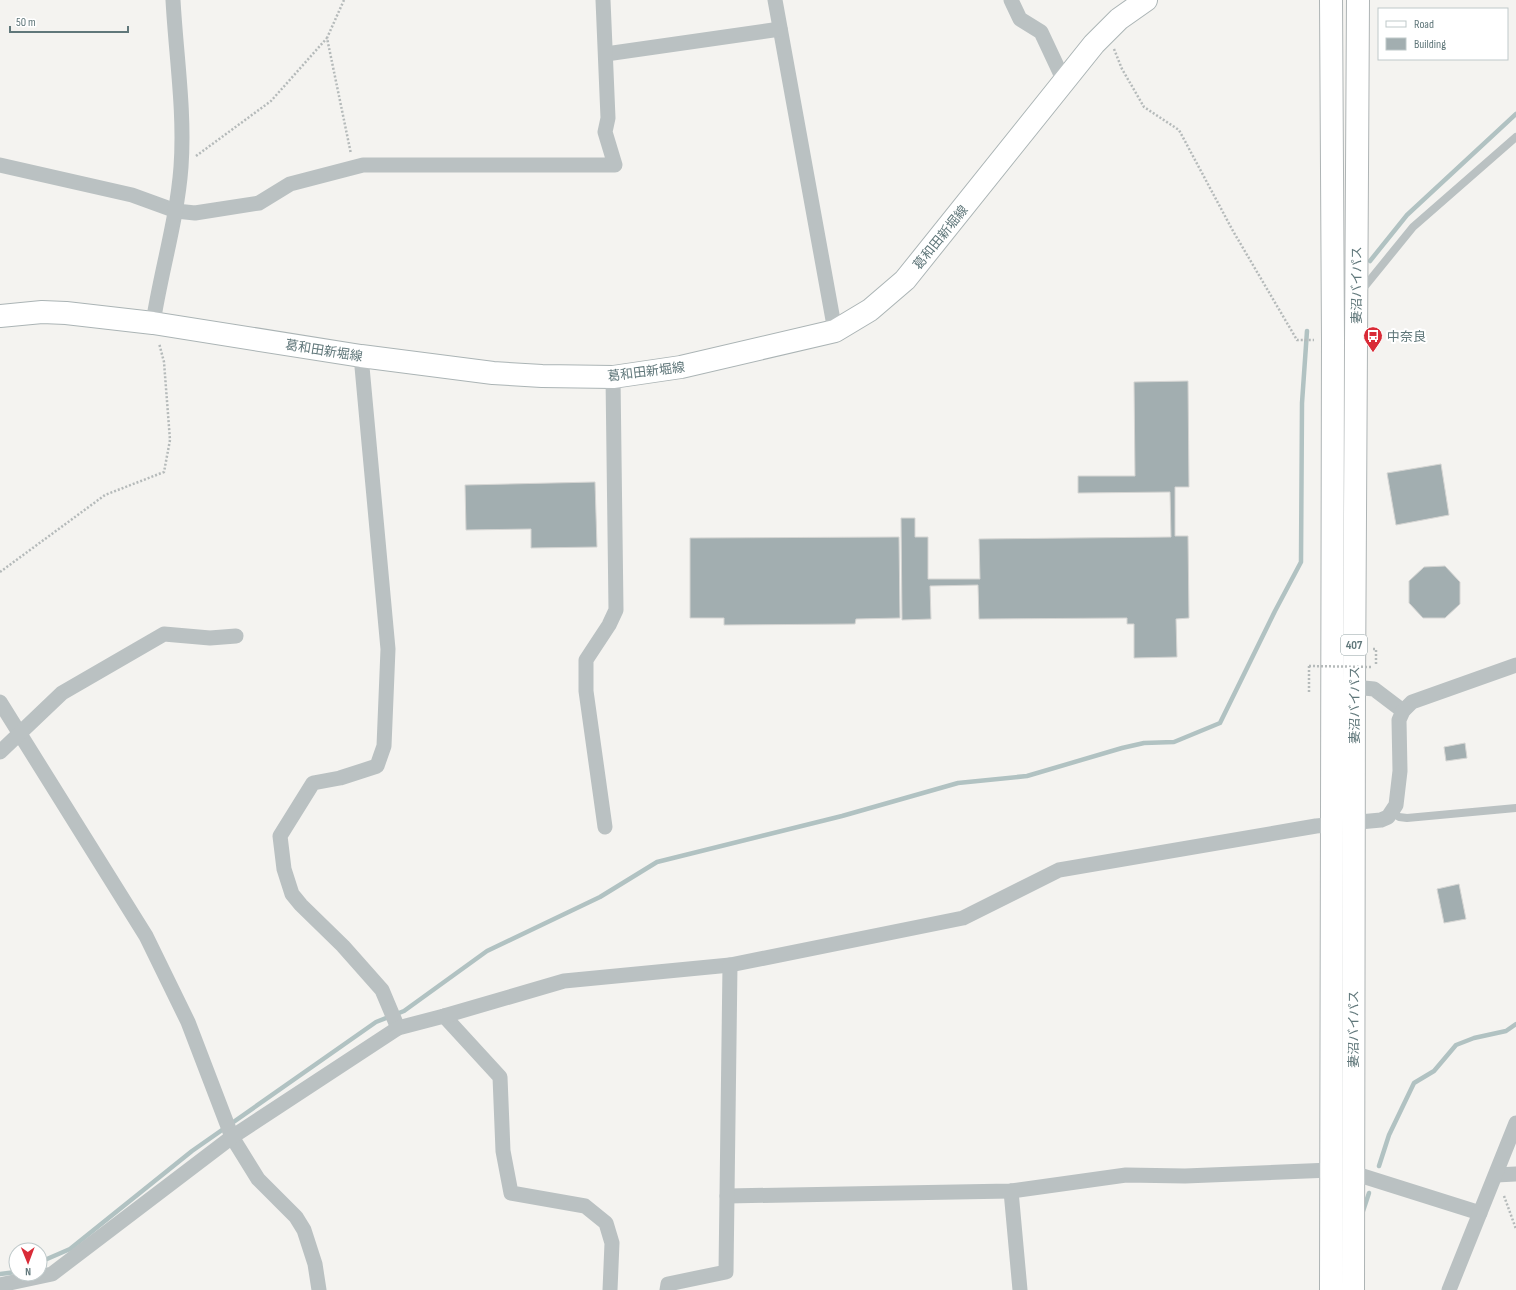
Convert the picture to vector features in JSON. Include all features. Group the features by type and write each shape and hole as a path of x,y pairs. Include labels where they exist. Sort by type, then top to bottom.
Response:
{"main road":[{"name":"葛和田新堀線","path":"0,316 42,312 66,312 153,323 361,356 493,373 542,376 613,376 681,367 834,331 870,310 905,280 1094,44 1119,19 1146,0"},
{"name":"妻沼バイパス","path":"1331,0 1333,340 1331,1290"},
{"name":"妻沼バイパス","path":"1353,1290 1354,687 1358,0"}],"street":[{"path":"153,323 176,211 181,167 182,117 172,0"},
{"path":"0,165 132,195 176,211 195,213 259,203 290,184 371,165 615,165 605,132 608,118 603,0"},
{"path":"775,0 834,331"},
{"path":"1011,0 1020,20 1041,32 1064,81"},
{"path":"606,54 780,30"},
{"path":"361,356 388,649 384,746 377,766 340,778 314,783 280,836 284,869 292,894 301,905 343,946 382,990 398,1028"},
{"path":"605,827 586,691 586,660 609,625 616,610 613,376"},
{"path":"0,752 20,735 62,694 164,634 210,638 236,636"},
{"path":"0,1285 52,1274 232,1137 398,1028 564,981 730,965 963,918 1059,870 1332,824 1381,820 1388,817 1393,812 1396,805 1400,771 1399,720 1403,711 1412,702 1516,665"},
{"path":"1354,687 1374,689 1403,711"},
{"path":"0,702 146,936 188,1022 232,1137 258,1179 296,1217 308,1242 315,1264 319,1290"},
{"path":"667,1290 668,1284 726,1272 730,965"},
{"path":"444,1016 500,1077 503,1151 511,1193 585,1206 606,1223 612,1243 610,1290"},
{"path":"1449,1290 1516,1123"},
{"path":"727,1196 1012,1191 1126,1175 1185,1176 1331,1170"},
{"path":"1353,1173 1480,1213"},
{"path":"1496,1175 1516,1174"},
{"path":"1012,1191 1020,1290"}],"lane":[{"path":"1356,296 1413,227 1450,193 1516,137"},
{"path":"1393,812 1399,817 1407,818 1516,808"}],"path":[{"path":"181,167 271,101 328,38 344,0"},
{"path":"1107,31 1122,69 1144,107 1179,130 1233,231 1297,340 1333,340"},
{"path":"328,38 354,168"},
{"path":"0,572 105,495 164,472 170,440 164,362 153,323"},
{"path":"1309,694 1309,666 1371,667"},
{"path":"1496,1175 1516,1230"}],"building":[{"path":"1188,381 1189,487 1175,487 1175,536 1188,536 1189,618 1176,619 1177,657 1134,658 1134,624 1127,624 1127,618 979,619 978,585 930,586 931,619 902,620 901,518 915,518 915,537 928,537 928,579 980,579 979,539 1171,537 1170,492 1078,493 1078,476 1135,476 1134,382"},
{"path":"1441,464 1449,515 1396,525 1387,473"},
{"path":"595,482 597,547 531,548 531,529 466,530 465,485"},
{"path":"899,537 900,618 856,619 855,624 724,625 724,618 690,618 690,538"},
{"path":"1445,566 1460,582 1460,604 1445,618 1423,618 1409,603 1409,581 1424,567"},
{"path":"1465,743 1467,758 1446,761 1444,747"},
{"path":"1459,884 1466,919 1444,923 1437,889"}],"waterway":[{"path":"1370,261 1407,215 1516,114"},
{"path":"48,1259 70,1249 192,1151 376,1022 404,1011 487,951 600,897 657,862 842,816 958,783 1027,776 1122,748 1144,743 1174,742 1220,723 1275,611 1301,562 1302,403 1307,331"},
{"path":"1379,1166 1389,1135 1414,1083 1434,1071 1456,1045 1474,1038 1506,1031 1516,1024"},
{"path":"1362,1214 1369,1193"},
{"path":"0,1274 8,1273"}],"place":[{"name":"中奈良","path":"1373,353"}]}
